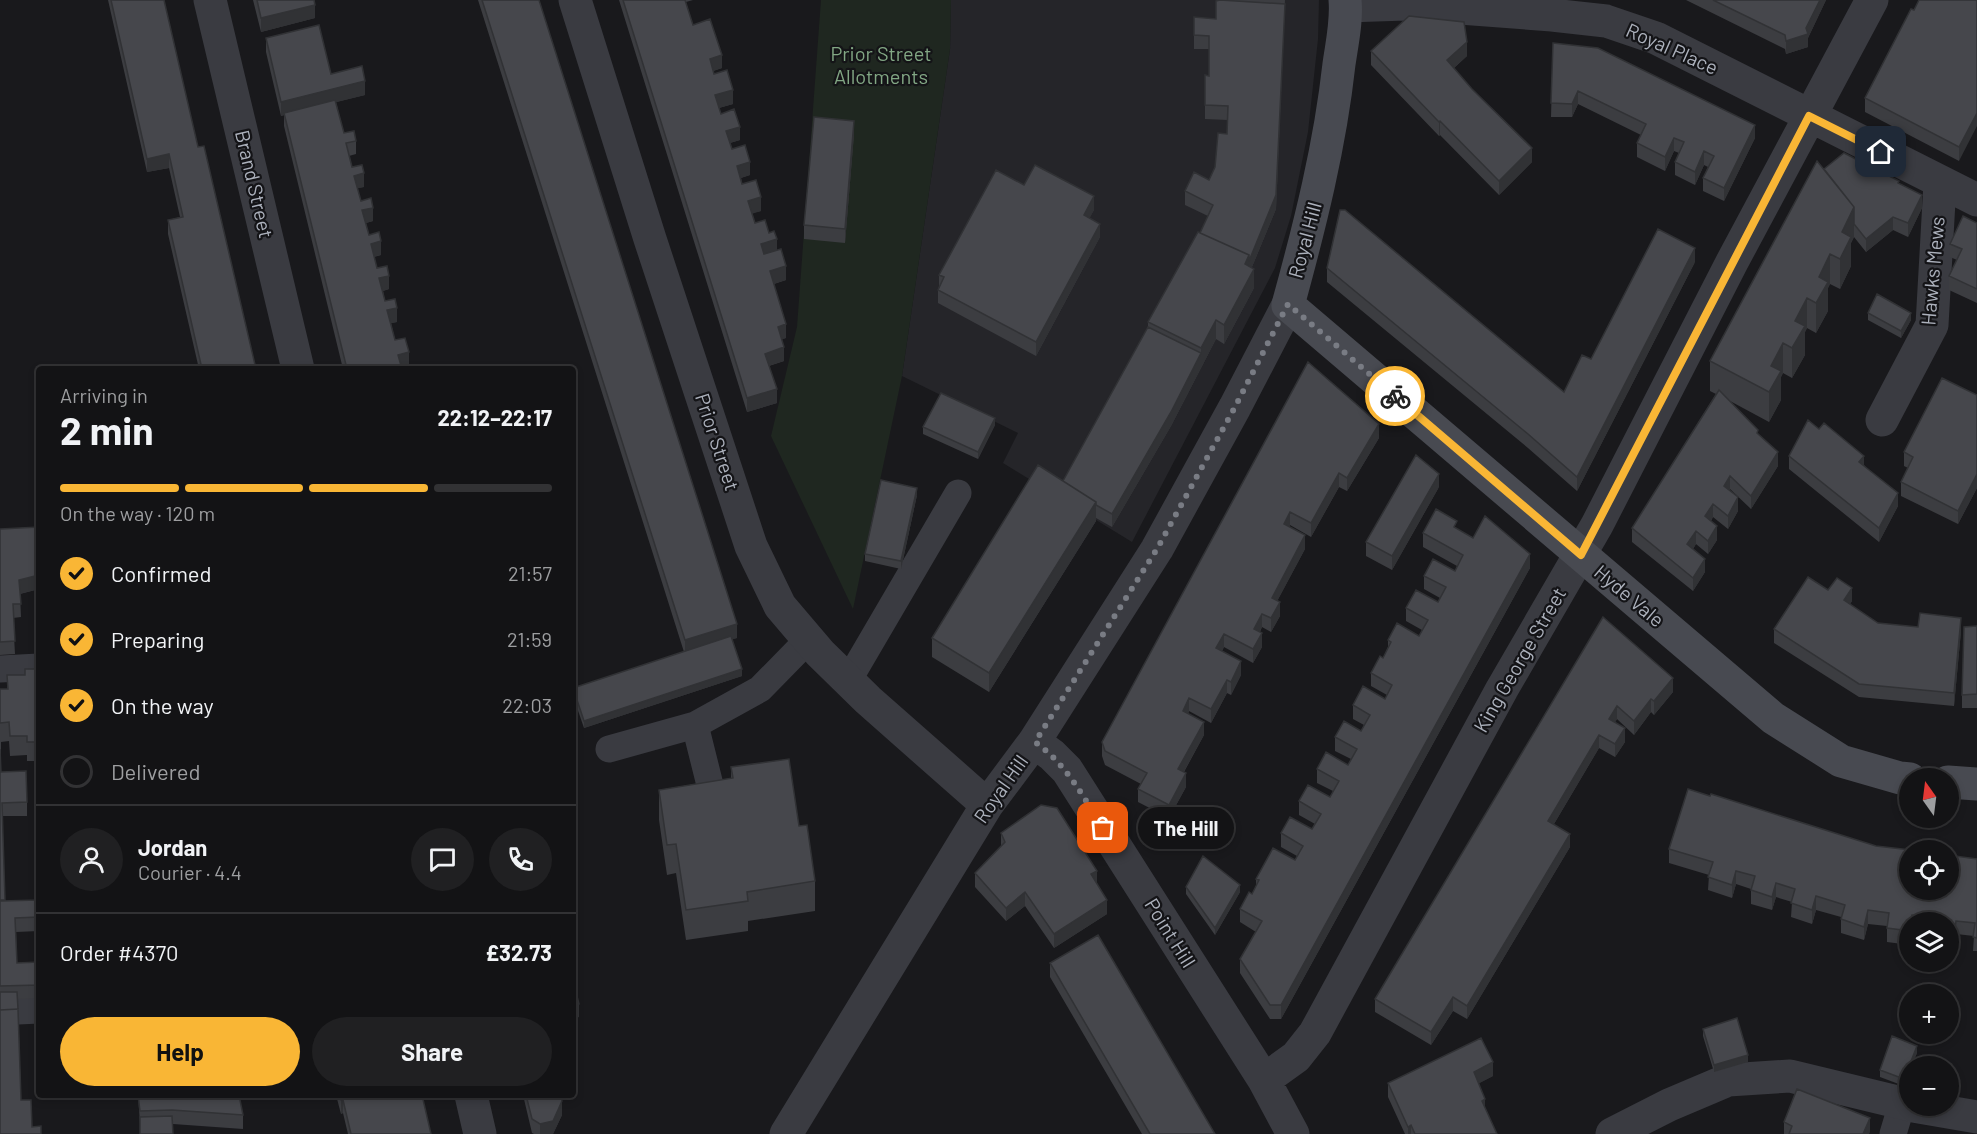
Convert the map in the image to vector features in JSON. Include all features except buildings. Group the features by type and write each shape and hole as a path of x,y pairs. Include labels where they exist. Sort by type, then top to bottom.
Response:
{"main road":[{"name":"Royal Hill","path":"1288,304 1312,218 1324,164 1336,94 1346,3"},
{"name":"Hyde Vale","path":"1288,304 1773,718 1841,761 1899,778"},
{"path":"1959,783 1977,784"}],"street":[{"name":"Brand Street","path":"210,0 297,366"},
{"name":"Prior Street","path":"575,0 650,239 752,546 780,606 808,640 848,681 987,805"},
{"name":"King George Street","path":"1264,1080 1296,1057 1315,1033 1502,689 1581,555 1809,116 1872,0"},
{"name":"Royal Place","path":"1346,3 1406,3 1606,21 1656,38 1977,200"},
{"name":"Hawks Mews","path":"1882,420 1932,325 1940,183"},
{"name":"Royal Hill","path":"786,1134 987,805 1035,742 1157,549 1235,407 1288,304"},
{"name":"Point Hill","path":"1035,742 1052,754 1066,770 1264,1080 1293,1134"},
{"path":"1612,1134 1670,1105 1728,1080 1790,1076 1899,1110"},
{"path":"472,1098 480,1134"},
{"path":"1959,1116 1977,1117"}],"lane":[{"path":"848,681 958,493"},
{"path":"609,749 694,725 760,689 808,640"},
{"path":"0,669 36,667"},
{"path":"694,725 711,789"}],"shaded area":[{"path":"951,0 1319,0 1318,39 1308,132 1291,216 1275,268 1132,542 1003,463 1018,433 902,376 950,49"}],"green space":[{"name":"Prior Street Allotments","path":"821,0 951,0 950,49 902,376 853,609 771,436 797,327"}],"way so far":[{"path":"1103,828 1066,770 1052,754 1035,742 1157,549 1235,407 1288,304 1395,396"}],"place":[{"name":"The Hill","path":"1103,828"}],"route":[{"path":"1395,396 1581,555 1809,116 1881,152"}]}
